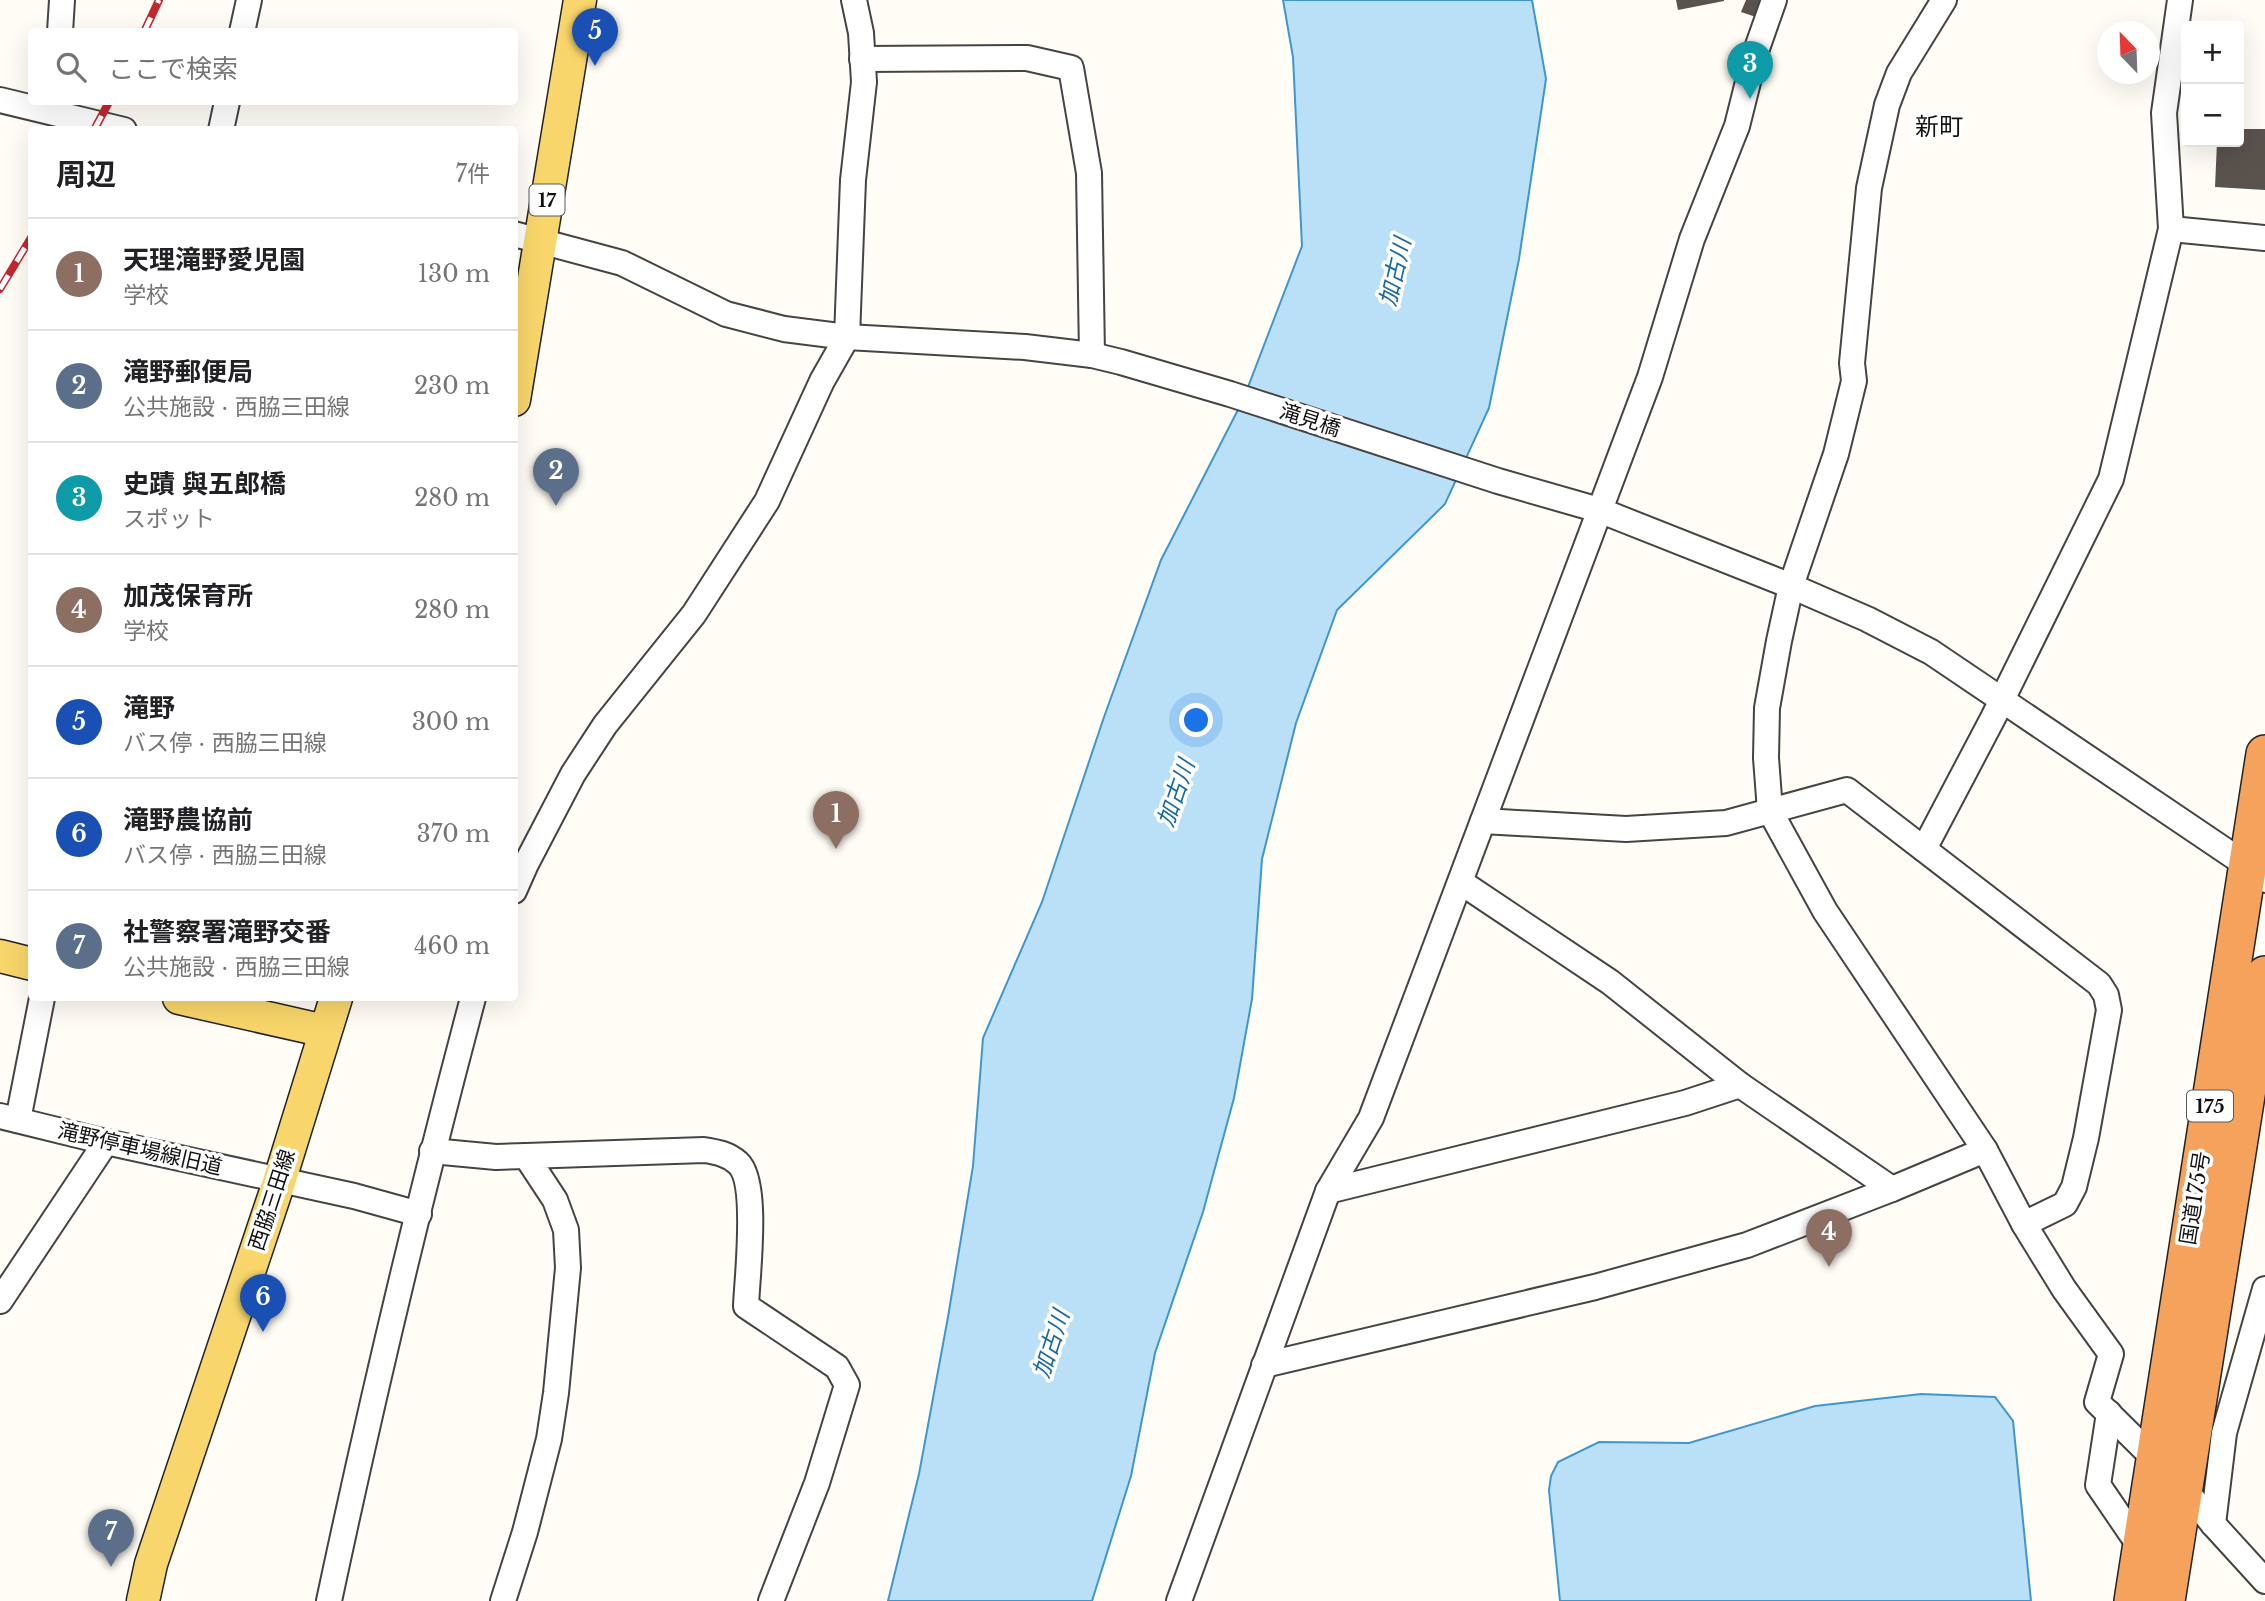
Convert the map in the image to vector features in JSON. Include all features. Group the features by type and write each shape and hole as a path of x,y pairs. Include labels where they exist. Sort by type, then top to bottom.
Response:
{"highway":[{"name":"国道175号","path":"2133,1601 2154,1459 2257,873 2265,754"},
{"name":"国道175号","path":"2166,1601 2265,975"}],"main road":[{"name":"17","path":"518,350 527,237 580,0"},
{"path":"0,957 28,963"},
{"path":"192,1001 325,1031"},
{"name":"西脇三田線","path":"143,1601 151,1564 279,1182 335,1001"}],"street":[{"path":"60,28 62,0"},
{"path":"243,28 249,0"},
{"path":"518,882 573,774 605,725 694,614 767,501 822,381 847,337 853,180 864,82 861,33 854,0"},
{"path":"1179,1601 1328,1191 1371,1118 1462,883 1650,377 1692,239 1737,126 1755,54 1774,0"},
{"path":"1944,0 1899,73 1887,105 1869,188 1853,350 1854,381 1836,454 1791,586 1767,708 1766,758 1770,811 1825,911 1985,1150 2024,1224 2064,1289 2110,1354 2097,1402 2184,1488 2265,1581"},
{"path":"1924,849 2110,479 2171,229 2164,113 2180,0"},
{"path":"862,59 1027,58 1071,68 1089,173 1092,355"},
{"path":"0,100 28,104"},
{"path":"222,126 226,105"},
{"path":"53,107 112,126"},
{"path":"2171,229 2265,239"},
{"name":"滝見橋","path":"527,237 622,263 726,314 784,329 847,337 1026,347 1092,355 1242,398 1498,481 1599,510 1791,586 1867,619 1931,652 2257,873"},
{"path":"1483,821 1626,829 1726,823 1847,790 2099,984 2106,995 2109,1010 2086,1138 2074,1187 2065,1203 2024,1224"},
{"path":"1462,883 1610,982 1741,1085 1892,1189"},
{"path":"9,1118 41,1001"},
{"path":"329,1601 369,1413 432,1151 472,1001"},
{"path":"1328,1191 1685,1103 1741,1085"},
{"name":"滝野停車場線旧道","path":"9,1118 279,1182 354,1196 419,1214"},
{"path":"0,1301 106,1142"},
{"path":"432,1151 496,1157 704,1150 724,1153 741,1164 751,1195 746,1306 837,1367 847,1385 817,1483 771,1601"},
{"path":"1264,1365 1595,1287 1735,1248 1892,1189 1985,1150"},
{"path":"503,1601 525,1532 548,1439 556,1393 568,1268 566,1230 555,1200 526,1156"},
{"path":"2213,1524 2224,1433 2265,1289"},
{"path":"2109,1413 2098,1485 2141,1548"}],"water":[{"name":"加古川","path":"1283,0 1532,0 1546,79 1519,259 1489,408 1445,504 1337,610 1296,723 1262,859 1252,999 1234,1098 1203,1212 1155,1353 1131,1476 1092,1601 888,1601 919,1474 948,1317 973,1166 983,1038 1042,902 1104,717 1161,560 1243,400 1302,246 1293,57"},
{"path":"1921,1394 1995,1397 2013,1421 2031,1601 1560,1601 1549,1490 1551,1476 1558,1462 1599,1442 1689,1443 1815,1406"}],"building":[{"path":"1676,0 1724,0 1724,1 1678,10"},
{"path":"1746,0 1763,0 1756,17 1741,12"},
{"path":"2244,129 2265,129 2265,190 2215,187 2217,147 2244,147"}],"railway":[{"path":"146,28 159,0"},
{"path":"96,126 107,105"},
{"path":"0,289 28,243"}],"place":[{"name":"滝野","path":"595,66"},
{"name":"史蹟 與五郎橋","path":"1750,99"},
{"name":"滝野郵便局","path":"556,506"},
{"name":"天理滝野愛児園","path":"836,849"},
{"name":"加茂保育所","path":"1829,1267"},
{"name":"滝野農協前","path":"263,1332"},
{"name":"社警察署滝野交番","path":"111,1567"}],"district":[{"name":"新町","path":"1939,126"}]}
